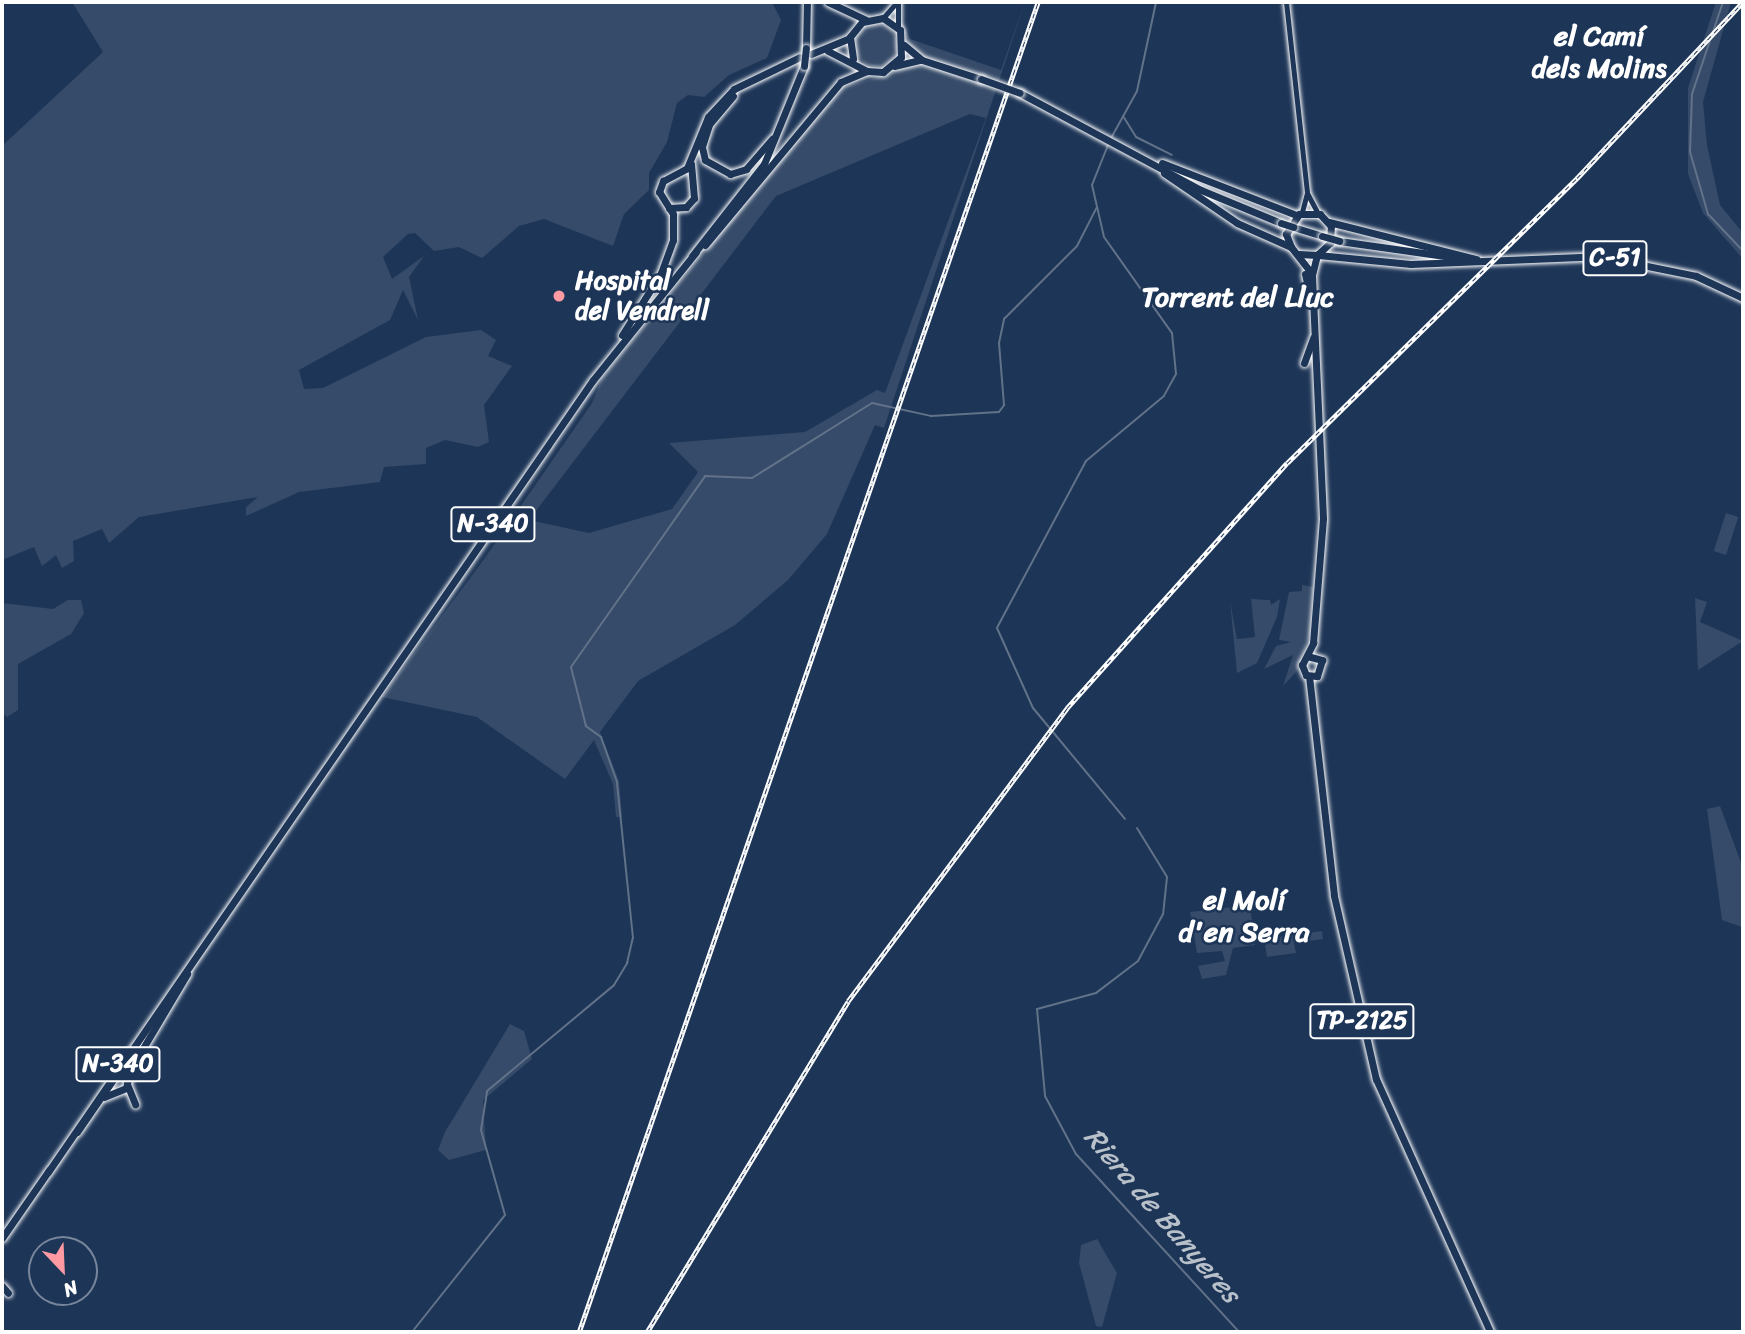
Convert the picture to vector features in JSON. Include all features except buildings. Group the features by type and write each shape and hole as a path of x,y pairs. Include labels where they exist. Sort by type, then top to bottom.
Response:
{"main road":[{"name":"N-340","path":"48,1172 81,1117 194,960 615,352 764,164 786,122 808,51 807,2"},
{"path":"692,256 803,134 841,82 867,71 894,66 904,45 898,28 883,18 866,20 835,8 828,2"},
{"path":"828,51 850,37 866,20"},
{"path":"850,37 853,59"},
{"name":"C-51","path":"904,45 922,60 1020,93 1293,228 1339,241 1480,260 1634,260 1696,276 1743,298"},
{"path":"808,51 828,51 853,59 867,71"},
{"path":"786,122 746,169 715,169 702,147 709,125 740,88 749,80 800,57"},
{"name":"C-51","path":"894,66 922,60"},
{"path":"615,352 662,272 675,230 660,186 678,174 708,117 749,80"},
{"path":"668,207 691,203 691,181 699,139 740,88"},
{"path":"1135,152 1200,201 1291,247 1299,254 1308,275 1315,320 1324,490 1313,643 1307,656 1320,658"},
{"name":"C-51","path":"1135,152 1299,214"},
{"path":"678,174 691,181"},
{"path":"1291,247 1288,227 1299,214 1317,212 1329,222 1480,260"},
{"path":"1308,275 1318,255 1332,239 1329,222"},
{"path":"1299,254 1411,264 1480,260"},
{"path":"1304,363 1315,320"},
{"path":"1313,643 1324,668 1313,676"},
{"name":"TP-2125","path":"1307,656 1302,665 1313,676 1334,897 1376,1079 1490,1332"},
{"name":"N-340","path":"2,1238 194,960"},
{"path":"91,1112 123,1086 187,973"},
{"path":"81,1117 114,1079 140,1032"},
{"path":"114,1079 123,1086"},
{"path":"2,1286 8,1293 2,1292"}],"street":[{"path":"883,18 898,2"},
{"path":"898,2 898,28"},
{"path":"1286,2 1307,193 1317,212"},
{"path":"1299,214 1307,193"}],"shaded area":[{"path":"72,2 772,2 781,20 767,58 729,75 704,97 688,95 677,103 667,142 649,173 649,190 624,214 613,246 544,219 519,226 482,258 459,247 434,251 415,233 408,234 383,257 392,279 424,256 409,277 418,320 403,290 390,320 299,370 304,389 323,388 426,337 481,330 496,340 488,356 512,366 484,405 489,442 478,447 445,440 426,448 426,464 384,467 380,482 299,492 246,516 246,507 258,497 139,517 109,543 102,529 73,541 74,561 62,568 56,555 42,566 34,547 2,560 2,146 103,52"},
{"path":"1025,2 884,428 875,425 827,534 788,580 735,625 638,681 600,732 619,781 622,817 616,817 613,784 594,740 565,779 477,717 382,697 482,562 592,403 602,378 753,192 840,88 890,74 909,56 901,19 910,39 1001,70","holes":["970,114 986,118 885,393 877,390 805,432 669,443 698,472 672,509 589,533 529,520 776,196"]},
{"path":"1716,2 1731,2 1703,102 1707,145 1720,205 1743,233 1743,259 1703,213 1688,174 1688,88"},
{"path":"876,24 891,30 897,45 891,60 876,66 861,60 855,45 861,30"},
{"path":"1726,513 1738,517 1726,555 1714,551"},
{"path":"1302,585 1313,587 1310,633 1297,671 1283,686 1293,655 1264,669 1276,646 1291,642 1279,640 1289,592 1302,591"},
{"path":"1695,598 1707,602 1700,622 1743,641 1698,670"},
{"path":"1251,599 1270,600 1271,605 1280,599 1277,617 1257,663 1237,673 1230,601 1237,639 1255,637"},
{"path":"68,600 81,600 84,613 71,634 18,664 18,710 7,717 2,713 2,603 53,609"},
{"path":"1720,806 1743,868 1742,927 1722,920 1707,809"},
{"path":"1250,905 1255,945 1233,948 1226,975 1202,979 1198,966 1225,961 1222,951 1197,953 1190,912"},
{"path":"1322,931 1323,939 1294,943 1296,953 1267,957 1264,939"},
{"path":"510,1024 524,1031 532,1059 483,1100 486,1150 449,1160 438,1150 445,1132"},
{"path":"1097,1239 1117,1273 1102,1327 1096,1326 1079,1263 1081,1245"}],"waterway":[{"name":"Riera de Banyeres","path":"1110,140 1137,91 1156,2"},
{"path":"1723,2 1692,94 1690,152 1708,214 1743,251"},
{"path":"1123,116 1136,137 1172,155"},
{"name":"Riera de Banyeres","path":"1108,145 1092,185 1104,237 1172,333 1176,374 1164,396 1086,461 997,628 1033,708 1125,819"},
{"path":"412,1332 505,1215 481,1130 487,1091 614,985 627,963 633,938 617,782 601,737 586,726 571,667 705,476 752,478 872,403 931,416 999,412 1004,405 999,343 1004,319 1077,246 1097,207"},
{"name":"Riera de Banyeres","path":"1137,828 1167,877 1163,914 1138,961 1096,993 1037,1009 1045,1096 1076,1154 1239,1332"}],"railway":[{"path":"579,1332 1038,2"},
{"path":"647,1332 848,1001 1067,708 1287,463 1577,178 1743,2"}],"place":[{"name":"Hospital del Vendrell","path":"559,296"}],"district":[{"name":"el Camí dels Molins","path":"1599,52"},
{"name":"Torrent del Lluc","path":"1238,297"},
{"name":"el Molí d'en Serra","path":"1244,916"}]}
